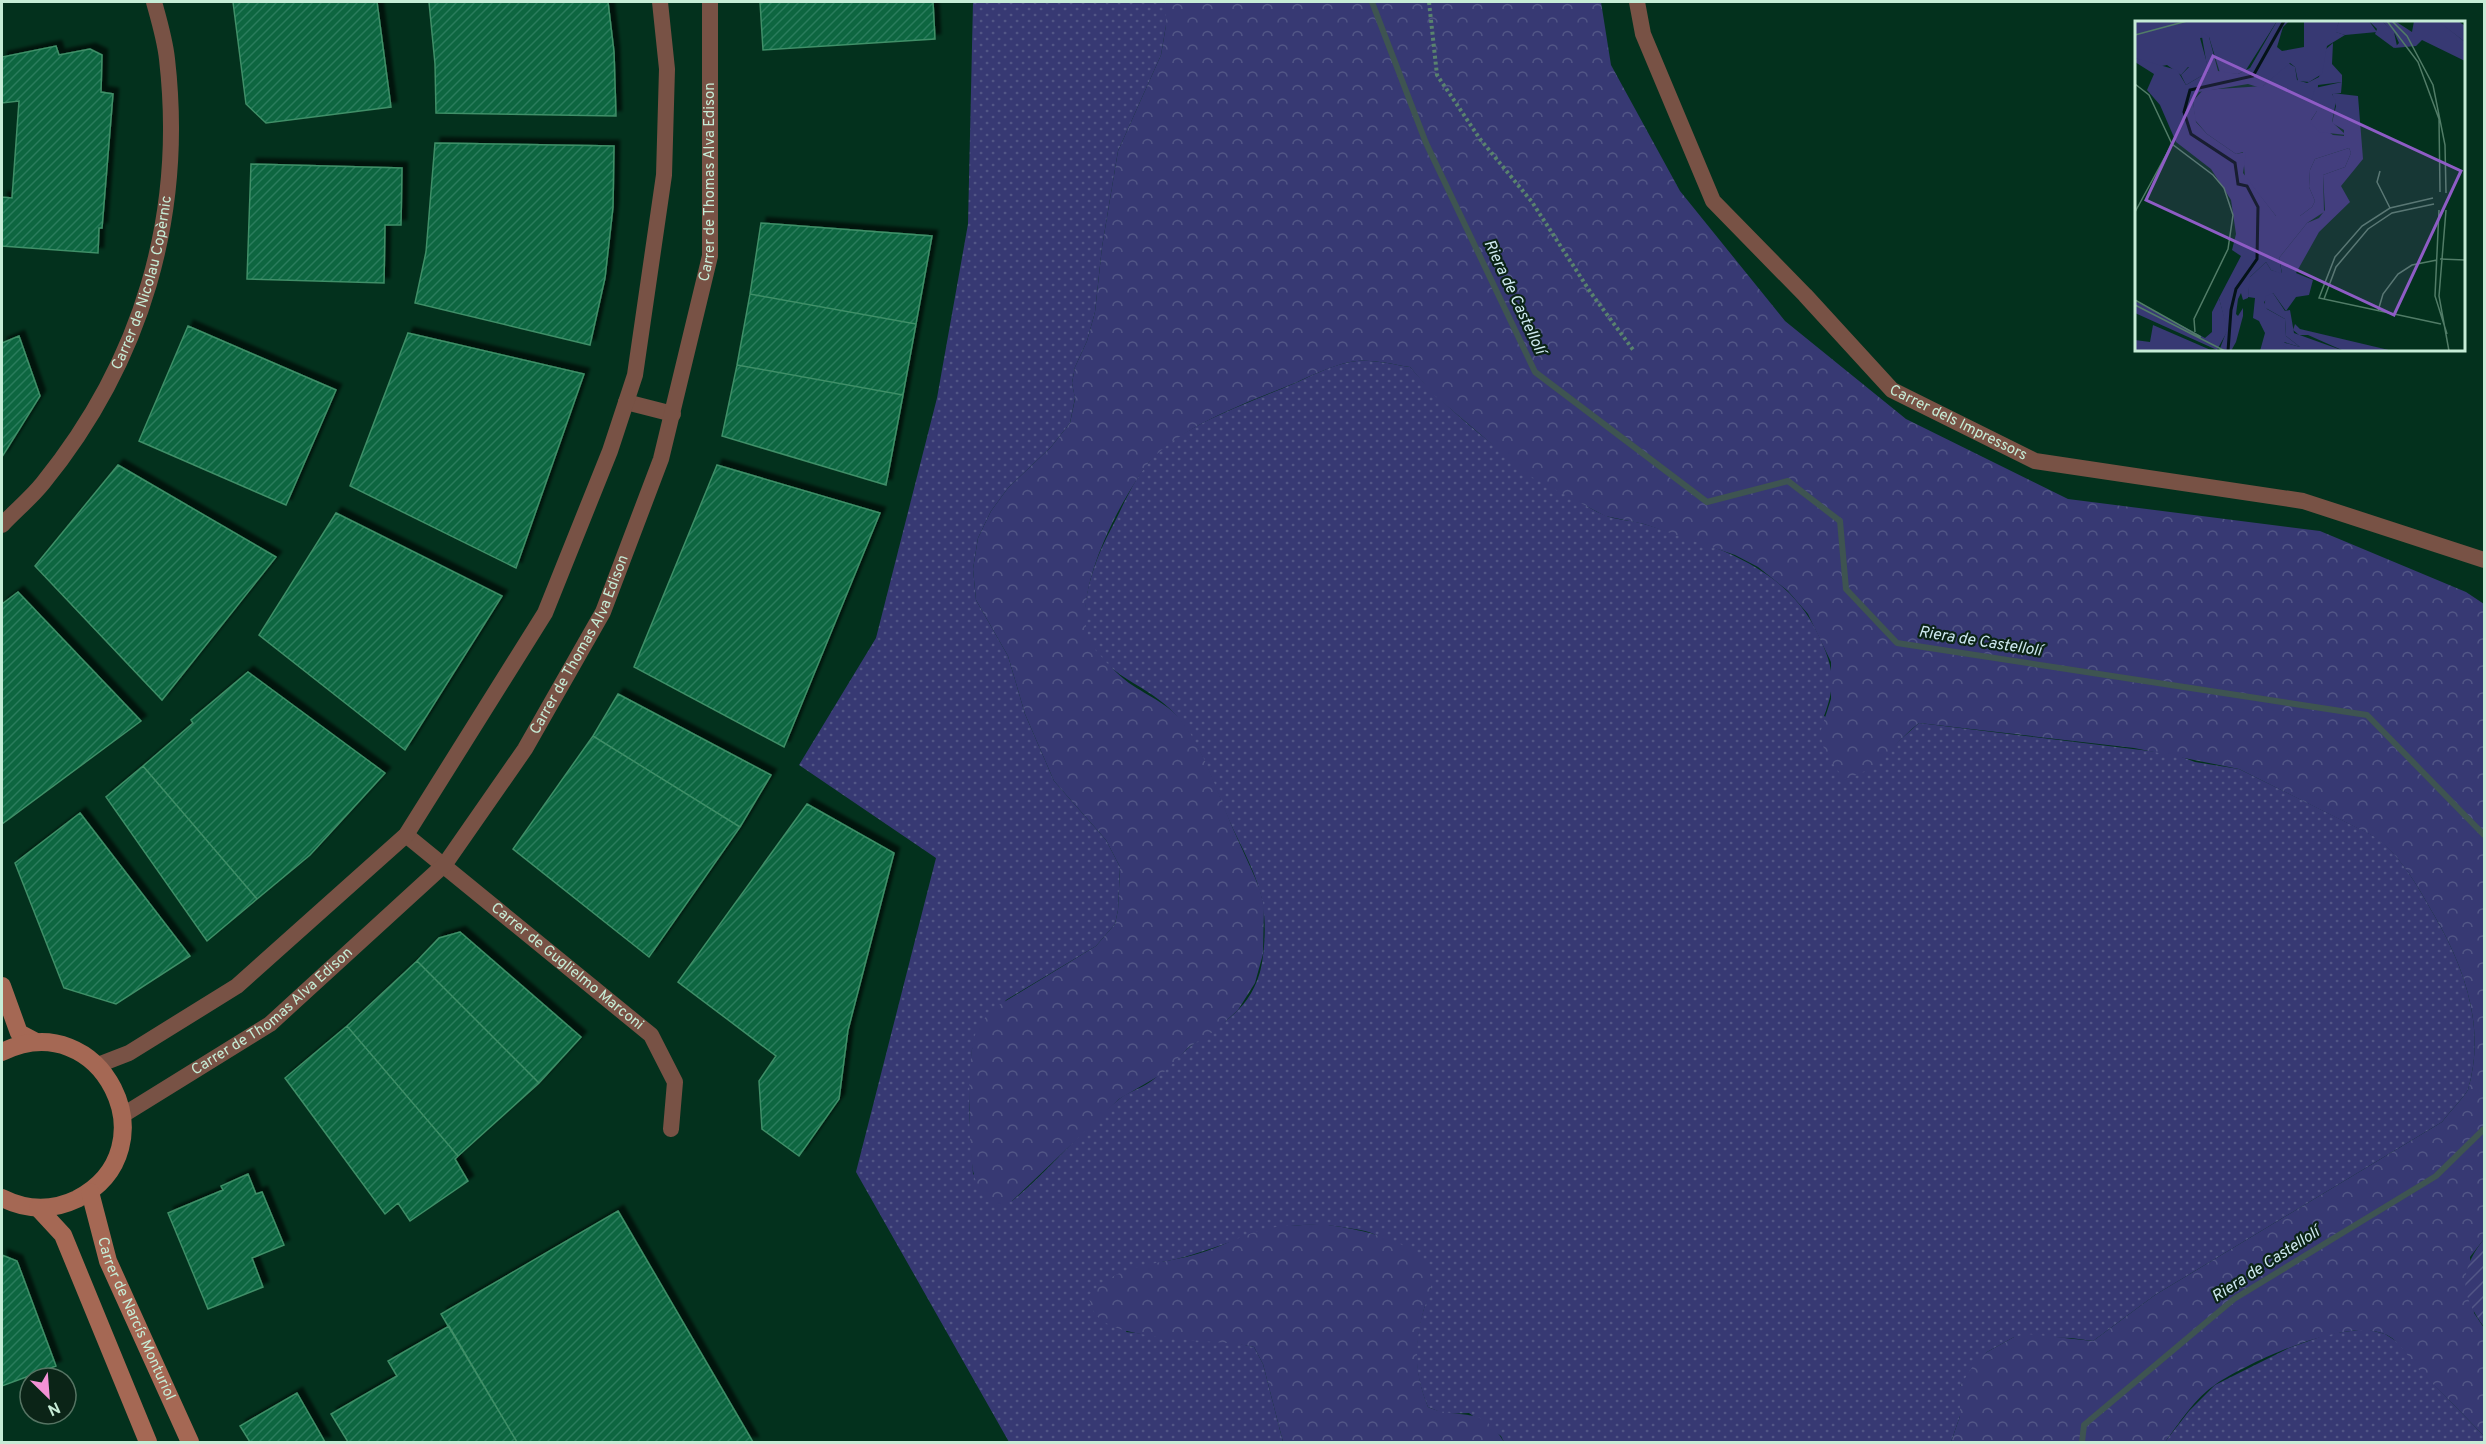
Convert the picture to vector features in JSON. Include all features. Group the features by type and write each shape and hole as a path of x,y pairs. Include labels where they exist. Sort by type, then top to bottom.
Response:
{"street":[{"name":"Carrer de Nicolau Copèrnic","path":"2,525 42,484 87,423 124,356 150,284 167,210 172,134 167,58 154,2"},
{"path":"98,1065 129,1053 237,986 406,835 545,613 610,451 635,375 664,175 667,69 660,2"},
{"name":"Carrer de Thomas Alva Edison","path":"123,1115 270,1024 445,864 525,749 603,612 662,459 710,256 710,2"},
{"name":"Carrer dels Impressors","path":"1637,2 1643,34 1713,201 1805,295 1892,390 2036,461 2303,501 2484,561"},
{"path":"626,402 673,414"},
{"name":"Carrer de Guglielmo Marconi","path":"406,835 445,864 651,1035 675,1082 671,1129"},
{"path":"2,986 20,1033 36,1042"},
{"path":"2,1052 14,1046 36,1042 58,1044 80,1051 98,1065 115,1088 123,1115 123,1137 116,1158 105,1177 90,1192 65,1204 38,1208 14,1204 2,1198"},
{"name":"Carrer de Narcís Monturiol","path":"90,1192 108,1261 190,1443"},
{"path":"38,1208 63,1235 148,1443"}],"path":[{"path":"1429,2 1437,75 1480,139 1532,202 1591,293 1634,351"}],"green space":[{"path":"973,2 1166,2 1166,25 1161,55 1118,151 1102,247 1095,312 1087,341 1075,367 1072,383 1075,398 1070,423 1051,447 1008,488 991,511 978,538 973,569 976,600 1008,656 1025,714 1054,781 1106,840 1120,867 1115,924 1096,946 1006,1000 972,1049 969,1110 973,1174 1012,1201 1118,1100 1150,1082 1186,1050 1230,1018 1247,999 1254,987 1262,964 1265,930 1261,894 1253,872 1197,746 1180,720 1158,699 1109,666 1091,645 1085,619 1087,593 1105,542 1136,480 1157,453 1204,422 1328,369 1357,361 1410,367 1427,386 1482,436 1522,465 1594,510 1609,517 1644,524 1695,540 1744,561 1766,574 1786,590 1804,610 1823,645 1832,674 1831,693 1824,716 1889,750 1919,723 2174,754 2195,762 2239,769 2374,836 2393,852 2415,883 2445,935 2463,977 2473,1021 2475,1044 2468,1090 2442,1122 2155,1295 2093,1341 2071,1338 2014,1337 1987,1352 1960,1386 1960,1416 1951,1442 1504,1442 1501,1436 1469,1413 1445,1414 1428,1407 1419,1376 1417,1347 1421,1319 1431,1287 1385,1240 1378,1236 1356,1229 1316,1225 1270,1230 1162,1262 1126,1332 1236,1343 1254,1347 1263,1364 1283,1442 1009,1442 856,1172 936,858 799,765 876,638 937,398 968,224"},
{"path":"1166,2 1601,2 1611,65 1680,191 1785,321 1906,419 2068,499 2320,531 2466,592 2484,604 2484,1239 2470,1257 2474,1313 2484,1328 2484,1436 2420,1371 2397,1342 2387,1335 2370,1330 2325,1336 2252,1364 2216,1384 2201,1396 2165,1442 1951,1442 1960,1416 1960,1386 1975,1363 1987,1352 2014,1337 2028,1334 2093,1341 2155,1295 2442,1122 2468,1090 2475,1044 2473,1021 2463,977 2445,935 2408,872 2383,844 2373,836 2239,769 2134,748 1919,723 1867,770 1844,779 1825,753 1820,733 1831,699 1831,662 1808,614 1788,591 1758,567 1735,555 1644,524 1605,516 1528,475 1433,394 1410,367 1388,363 1358,361 1335,366 1234,408 1179,437 1149,462 1123,502 1110,529 1089,585 1085,612 1088,636 1099,654 1121,676 1160,702 1180,719 1198,747 1260,890 1264,907 1263,954 1255,983 1238,1010 1216,1030 1189,1047 1162,1074 1119,1099 1012,1201 999,1205 985,1201 974,1175 970,1146 969,1104 972,1046 975,1035 983,1020 994,1008 1096,946 1115,924 1120,867 1106,840 1054,781 1025,714 1008,656 976,600 973,569 978,538 991,511 1008,488 1051,447 1070,423 1075,399 1072,383 1075,367 1087,341 1095,312 1102,247 1118,151 1161,55 1166,25"},
{"path":"1322,1224 1354,1229 1391,1240 1420,1258 1429,1271 1431,1287 1420,1326 1417,1349 1420,1383 1428,1407 1478,1417 1487,1422 1504,1442 1283,1442 1263,1364 1254,1347 1145,1335 1124,1330 1107,1323 1095,1314 1088,1296 1100,1285 1125,1271 1197,1254 1266,1229"},
{"path":"2484,1239 2484,1327 2470,1304 2465,1283 2470,1262"},
{"path":"2366,1329 2385,1334 2399,1343 2421,1371 2484,1436 2484,1442 2165,1442 2189,1411 2215,1385 2289,1348 2328,1334"}],"building":[{"path":"233,2 377,2 391,107 266,123 246,104"},
{"path":"429,2 608,2 614,52 616,116 436,113 435,64"},
{"path":"760,2 933,2 935,39 763,50"},
{"path":"56,46 59,55 90,49 102,55 101,92 113,94 98,253 2,246 2,197 12,198 19,101 2,103 2,57"},
{"path":"435,143 614,146 613,207 605,278 590,345 415,303 426,252"},
{"path":"251,164 402,168 401,225 385,225 384,283 247,279"},
{"path":"761,223 932,236 916,324 750,294"},
{"path":"750,294 916,324 903,395 737,365"},
{"path":"188,326 336,390 286,505 139,441"},
{"path":"408,333 584,374 516,568 350,486"},
{"path":"19,336 40,396 2,457 2,343"},
{"path":"737,365 903,395 886,485 722,436"},
{"path":"118,465 276,557 162,700 35,566"},
{"path":"717,465 880,513 784,747 634,667"},
{"path":"336,513 502,596 405,750 259,635"},
{"path":"18,592 141,721 2,824 2,604"},
{"path":"248,672 385,773 310,855 257,899 143,766 193,723 191,720"},
{"path":"618,694 771,775 740,827 593,736"},
{"path":"593,736 740,827 649,957 513,849"},
{"path":"143,766 257,899 207,941 106,797"},
{"path":"807,804 894,853 848,1030 839,1099 799,1156 762,1129 759,1081 776,1056 678,982"},
{"path":"80,813 190,956 116,1004 64,988 15,863"},
{"path":"460,932 581,1037 539,1083 417,961 439,938"},
{"path":"417,961 539,1083 458,1156 347,1026"},
{"path":"347,1026 458,1156 455,1159 468,1181 410,1221 398,1203 385,1214 285,1078"},
{"path":"248,1174 256,1194 262,1192 284,1245 252,1258 263,1287 208,1309 168,1213 223,1190 221,1186"},
{"path":"618,1211 753,1442 517,1442 441,1314"},
{"path":"2,1255 17,1261 56,1366 18,1366 18,1380 2,1386"},
{"path":"449,1326 517,1442 348,1442 331,1414 397,1376 388,1361"},
{"path":"297,1393 325,1442 250,1442 240,1426"}],"waterway":[{"name":"Riera de Castellolí","path":"1372,2 1426,143 1535,372 1707,502 1788,481 1840,521 1846,589 1897,643 2367,715 2484,835"},
{"name":"Riera de Castellolí","path":"2082,1442 2084,1425 2234,1299 2436,1176 2484,1129"}]}
